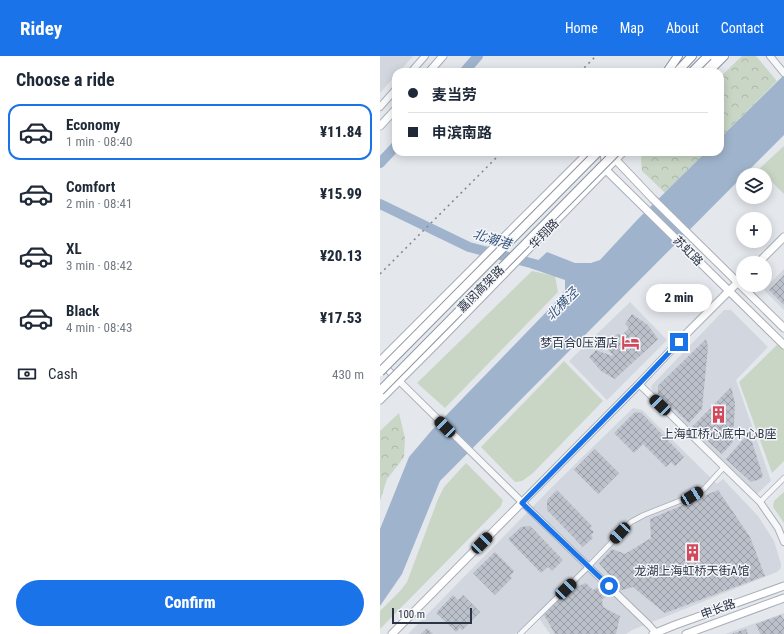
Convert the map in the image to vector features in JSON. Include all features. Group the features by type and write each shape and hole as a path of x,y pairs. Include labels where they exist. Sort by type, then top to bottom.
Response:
{"highway":[{"path":"670,68 678,56"},
{"path":"681,68 692,56"},
{"path":"696,68 708,56"},
{"path":"712,68 724,56"},
{"name":"嘉闵高架路","path":"380,372 594,156"},
{"name":"嘉闵高架路","path":"380,391 616,156"}],"main road":[{"path":"432,68 443,56"},
{"path":"672,68 683,56"},
{"path":"705,68 716,56"},
{"path":"380,126 392,113"},
{"path":"380,362 585,156"},
{"path":"604,156 606,170"},
{"name":"华翔路","path":"380,400 534,245 606,170 616,156"},
{"name":"苏虹路","path":"616,156 653,199 691,236 736,276"},
{"name":"苏虹路","path":"606,170 784,345"},
{"path":"765,256 784,237"},
{"path":"392,634 736,285"},
{"name":"苏虹路","path":"752,292 784,328"},
{"name":"申长路","path":"655,633 784,586"},
{"name":"申长路","path":"686,634 784,598"}],"street":[{"path":"414,68 425,56"},
{"path":"770,56 782,72"},
{"path":"380,107 392,94"},
{"path":"380,362 655,633"},
{"path":"639,384 760,502 778,528 784,542"},
{"path":"520,634 631,522 644,514 692,496 704,489 724,467"},
{"path":"760,502 784,478"}],"shaded area":[{"path":"380,56 413,56 402,68 392,68 392,80 380,93"},
{"path":"784,269 784,310 766,292 772,292 772,282"},
{"path":"630,302 667,340 607,400 569,361"},
{"path":"724,310 731,310 768,347 736,380 771,481 757,494 754,493 653,392 651,387"},
{"path":"633,408 642,410 717,484 723,479 758,516 774,541 781,568 777,572 632,630 626,634 550,634 536,614 515,634 408,634 559,480"},
{"path":"784,613 784,634 725,634"}],"green space":[{"path":"742,56 756,56 777,81 724,134 724,73"},
{"path":"784,146 784,194 772,182 772,168 760,168"},
{"path":"642,156 702,156 665,193 642,171"},
{"path":"532,271 555,276 558,292 445,408 417,383"},
{"path":"778,344 784,350 784,461 772,473 739,382"},
{"path":"564,361 603,401 532,474 522,481 515,482 481,447"},
{"path":"399,413 405,438 404,457 387,479 380,501 380,431"},
{"path":"466,463 503,500 501,506 380,629 380,611 407,582 438,499 444,487"},
{"path":"784,492 784,523 773,507 774,501"}],"water":[{"name":"北横泾","path":"784,75 784,135 751,168 736,168 736,183 440,481 402,574 380,606 380,529 409,457 432,430 554,304 565,290 565,280 530,268 547,252 575,263 591,263 600,260 638,219 702,156 724,156 724,134"}],"building":[{"path":"784,275 784,305 771,292 772,287"},
{"name":"梦百合0压酒店","path":"632,314 648,325 658,339 615,379 601,371 589,357 596,350 612,356 613,355 605,347 617,334 622,335 629,328 625,324"},
{"path":"706,339 708,347 702,409 689,423 658,394 658,386"},
{"name":"上海虹桥心底中心B座","path":"731,387 735,403 733,442 722,454 692,427"},
{"path":"635,412 641,413 684,457 675,466 671,462 666,467 643,444 634,453 614,433"},
{"path":"749,433 763,476 760,479 751,482 726,459"},
{"path":"595,449 619,473 598,494 574,470"},
{"path":"557,490 592,526 590,528 594,532 591,535 593,538 583,547 547,510 547,500"},
{"name":"龙湖上海虹桥天街A馆","path":"718,490 750,537 765,576 665,613 633,587 618,591 608,581 612,578 599,563 612,549 625,554 651,538 650,519"},
{"path":"530,526 563,560 552,571 548,567 541,573 508,539 521,527"},
{"path":"495,552 514,571 510,576 512,578 495,595 473,573"},
{"path":"586,583 593,590 603,584 612,594 602,599 603,607 620,616 616,634 555,634 544,615 568,590"},
{"path":"453,595 458,600 463,595 480,612 462,630 460,628 456,632 436,613"},
{"path":"781,615 784,619 784,634 760,634 756,624"},
{"path":"427,628 433,634 421,634"},
{"path":"746,629 748,634 731,634"}],"waterway":[{"path":"468,68 478,56"},
{"path":"380,163 392,150"},
{"name":"北潮港","path":"380,204 469,247 546,267"}],"railway":[{"path":"584,68 596,56"},
{"path":"380,274 498,156"}],"place":[{"name":"梦百合0压酒店","path":"631,343"},
{"name":"上海虹桥心底中心B座","path":"719,415"},
{"name":"龙湖上海虹桥天街A馆","path":"692,552"}],"route":[{"path":"609,586 522,503 679,342"}]}
